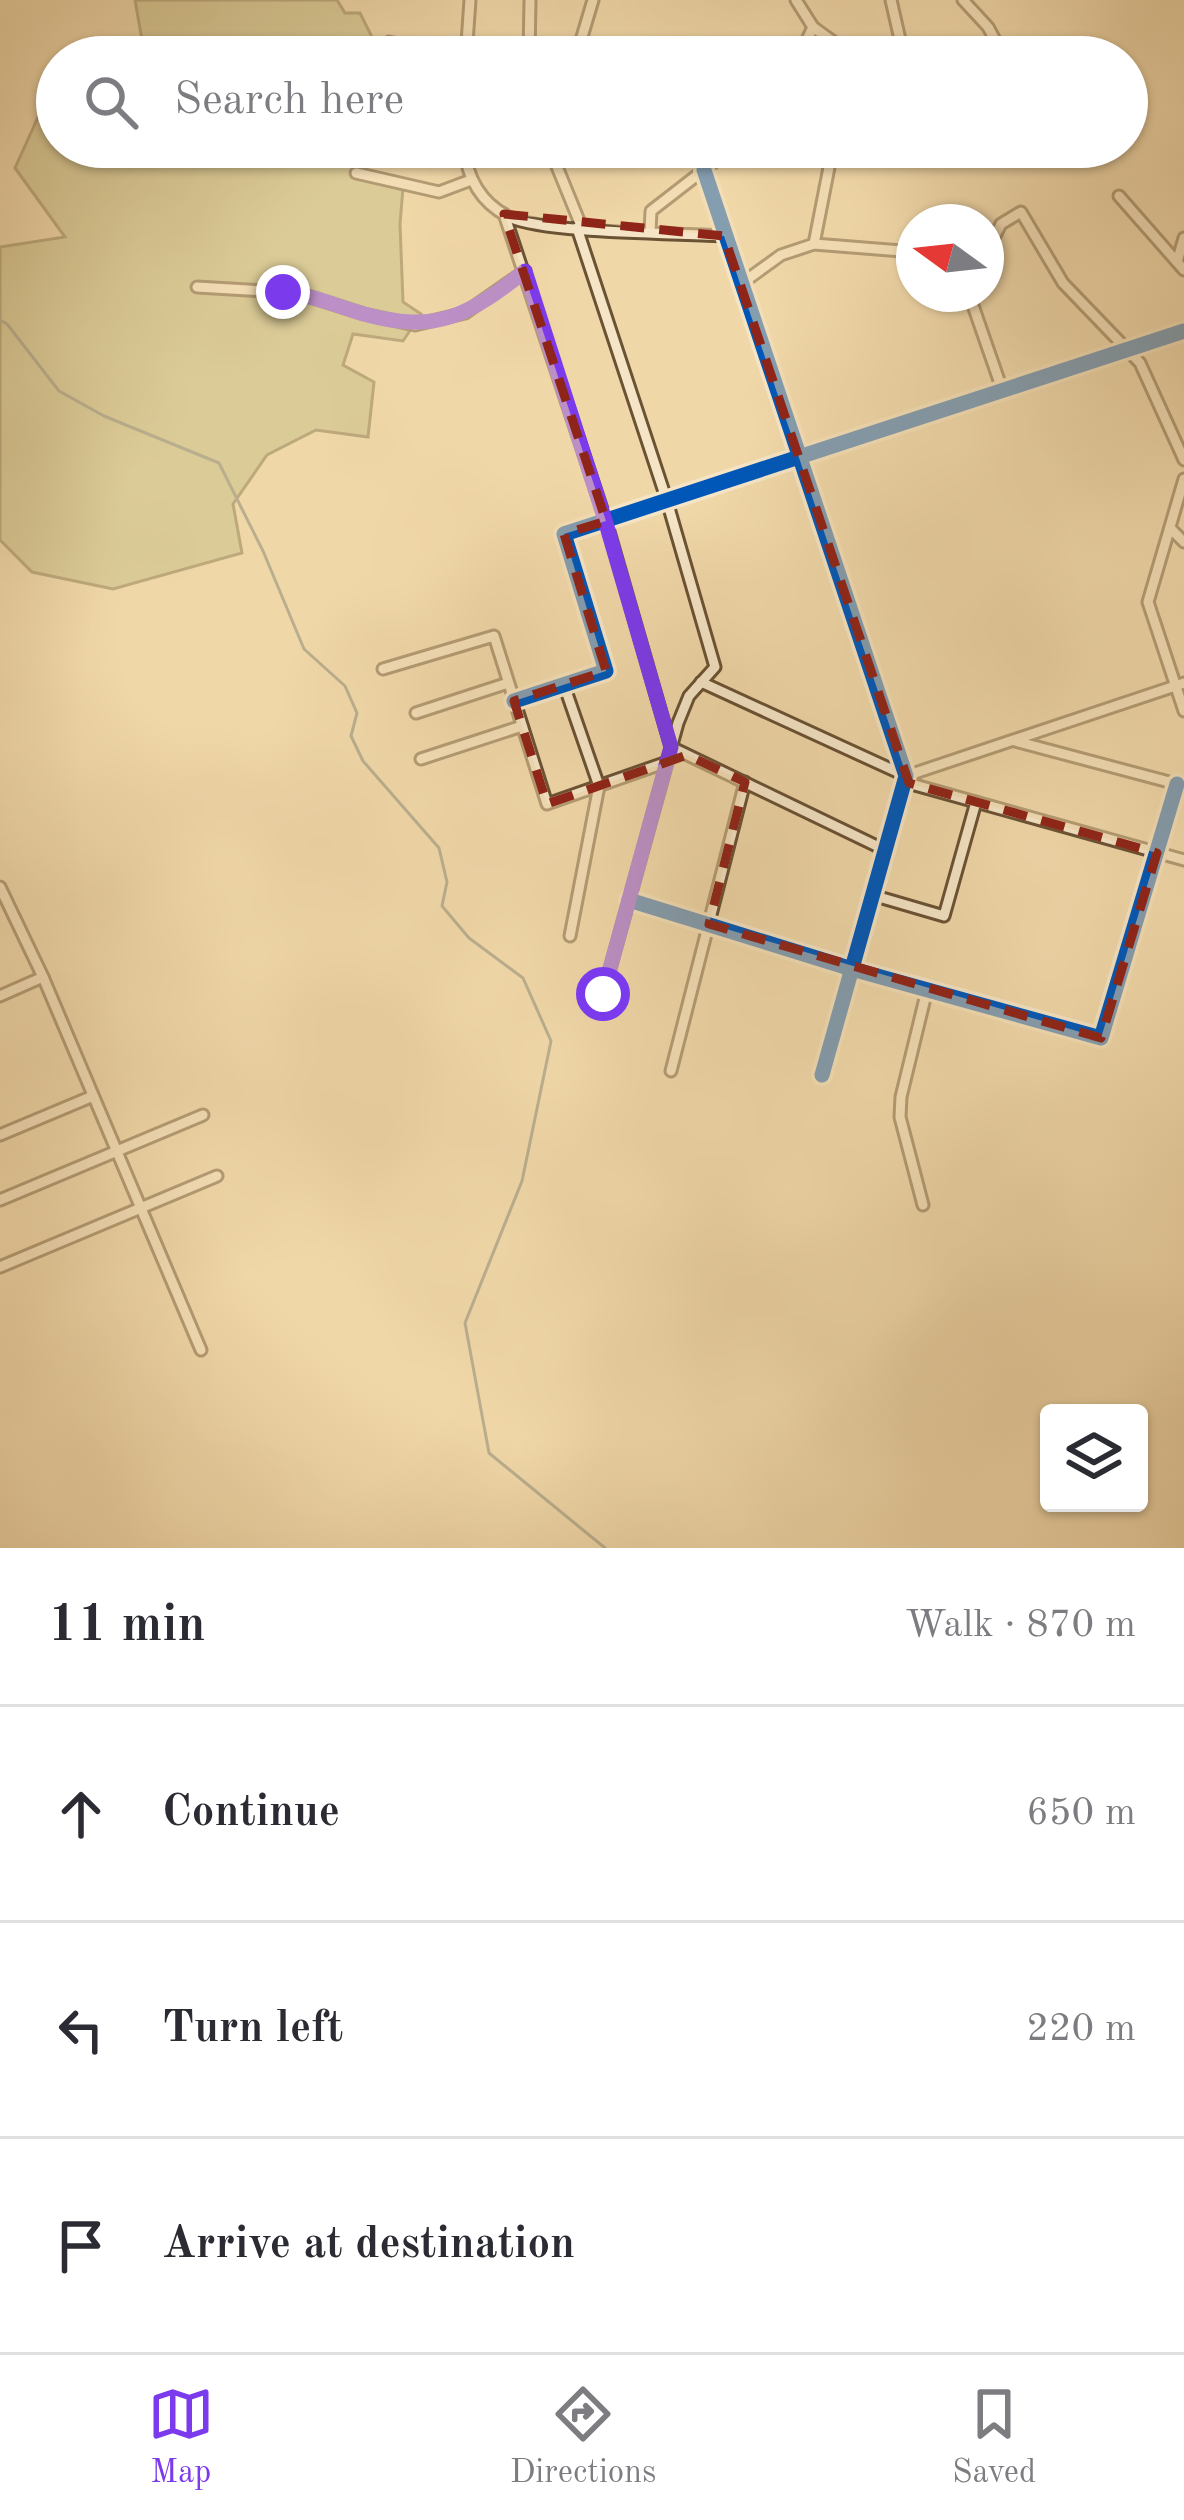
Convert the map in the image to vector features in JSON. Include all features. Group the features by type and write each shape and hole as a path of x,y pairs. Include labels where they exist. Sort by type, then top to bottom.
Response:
{"street":[{"path":"467,36 470,0"},
{"path":"529,36 530,0"},
{"path":"582,36 593,0"},
{"path":"796,0 813,27 825,36"},
{"path":"891,0 899,36"},
{"path":"964,0 993,36"},
{"path":"809,36 813,27"},
{"path":"468,168 471,181 504,214 525,271 671,747 885,850"},
{"path":"557,168 667,501 715,667 689,696 671,747 603,994"},
{"path":"650,232 651,212 707,168"},
{"path":"814,244 829,168"},
{"path":"704,170 905,779 821,1075"},
{"path":"356,173 440,192 471,181"},
{"path":"1119,196 1180,266"},
{"path":"1004,222 1022,212 1064,283 1130,351 1149,378 1184,460"},
{"path":"504,214 579,228 724,236"},
{"path":"1180,266 1184,238"},
{"path":"741,284 781,255 814,244 896,251"},
{"path":"196,287 309,295 415,325 465,313 525,271"},
{"path":"975,312 1003,392"},
{"path":"514,701 606,671 563,534 1184,331"},
{"path":"1184,479 1148,602 1180,684 1184,712"},
{"path":"1169,528 1184,542"},
{"path":"382,669 494,636 547,804 667,762"},
{"path":"701,682 905,779 1184,860"},
{"path":"416,713 508,683"},
{"path":"905,779 1180,684"},
{"path":"564,685 599,786 570,935"},
{"path":"421,759 522,726"},
{"path":"629,900 1101,1037 1181,785 1012,740"},
{"path":"671,1071 745,782"},
{"path":"872,896 944,916 976,802"},
{"path":"0,887 202,1350"},
{"path":"0,996 43,977"},
{"path":"923,1204 900,1117 928,989"},
{"path":"0,1135 93,1096"},
{"path":"0,1200 203,1115"},
{"path":"0,1267 217,1176"}],"highlighted area":[{"path":"504,214 724,236 909,783 1157,853 1101,1038 709,924 745,782 687,755 547,804 514,701 606,671 564,534 606,521"}],"shaded area":[{"path":"135,0 337,0 345,13 360,13 372,36 141,36"},
{"path":"36,121 36,168 354,168 352,177 403,188 403,302 421,314 403,341 353,334 343,365 374,382 368,437 316,430 267,455 233,504 242,553 113,589 32,572 0,540 0,247 65,237 15,168"}],"waterway":[{"path":"0,320 59,391 104,416 219,463 304,649 345,686 357,713 351,736 363,761 439,848 447,882 442,906 469,938 523,978 551,1041 522,1181 465,1323 489,1453 605,1548"}],"cycle path":[{"path":"704,170 906,776 822,1075"},
{"path":"514,701 606,671 564,534 1184,331"},
{"path":"629,900 852,969 1101,1038 1177,784"}],"route":[{"path":"283,292 415,325 465,313 525,271 671,747 603,994"}]}
